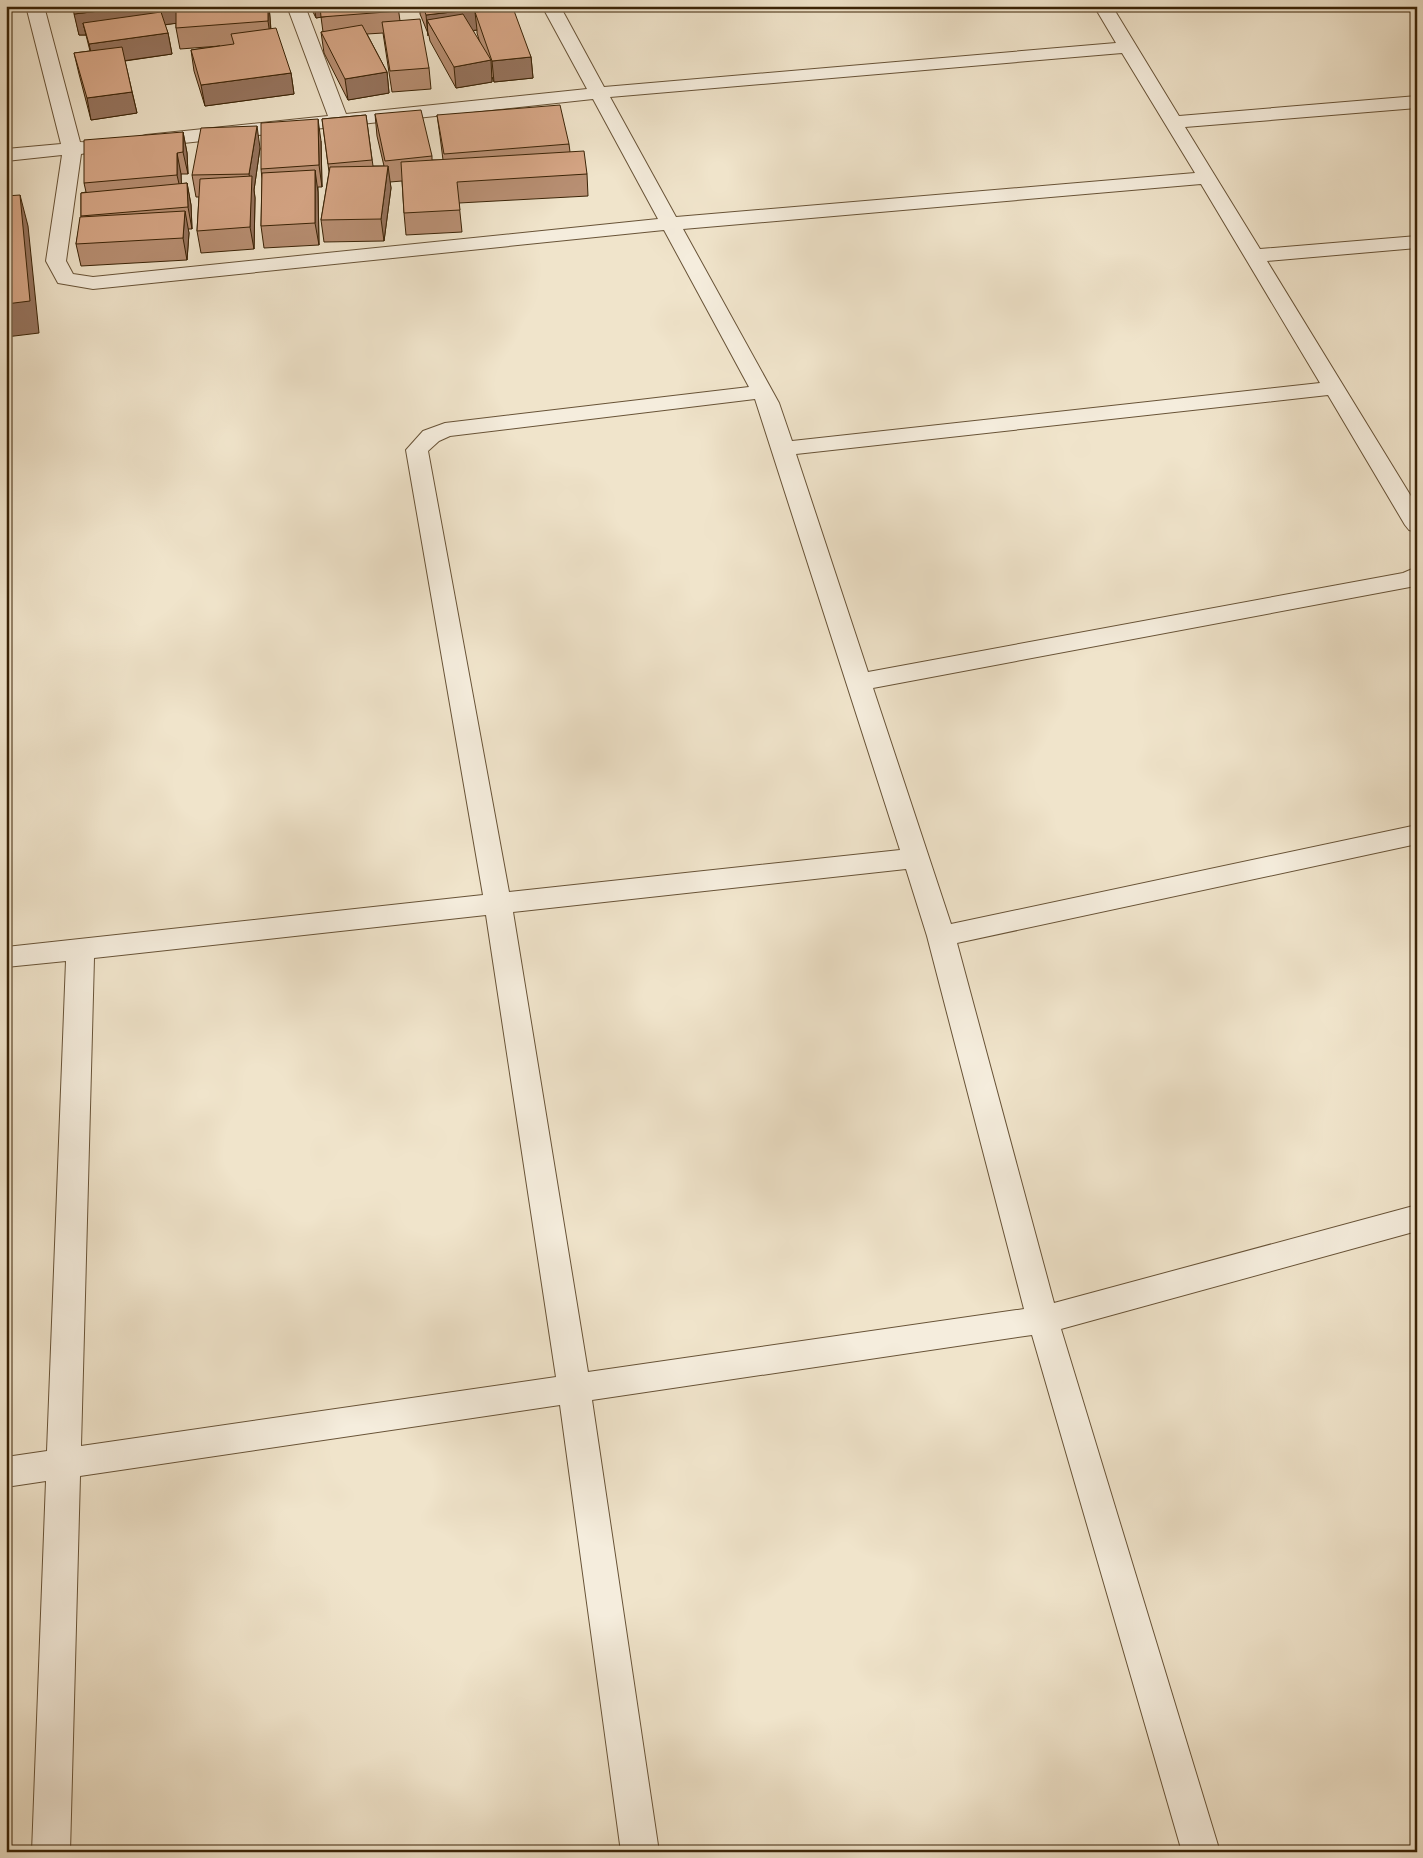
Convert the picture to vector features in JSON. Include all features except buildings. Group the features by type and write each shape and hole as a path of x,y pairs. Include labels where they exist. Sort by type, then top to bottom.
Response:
{"street":[{"path":"35,6 72,149 56,261 65,278 93,283 669,224 1207,178"},
{"path":"296,6 339,120"},
{"path":"551,6 768,403 941,936 1043,1320 1201,1852"},
{"path":"1103,6 1417,524"},
{"path":"132,142 598,92 1127,47"},
{"path":"1173,122 1417,102"},
{"path":"6,155 112,144"},
{"path":"1254,256 1417,242"},
{"path":"783,449 1334,388"},
{"path":"640,1852 574,1389 498,904 417,450 431,436 445,430 762,392"},
{"path":"858,682 1410,580 1417,574"},
{"path":"941,936 1417,834"},
{"path":"6,957 916,858"},
{"path":"51,1852 80,949"},
{"path":"6,1472 1043,1320 1416,1221"}]}
